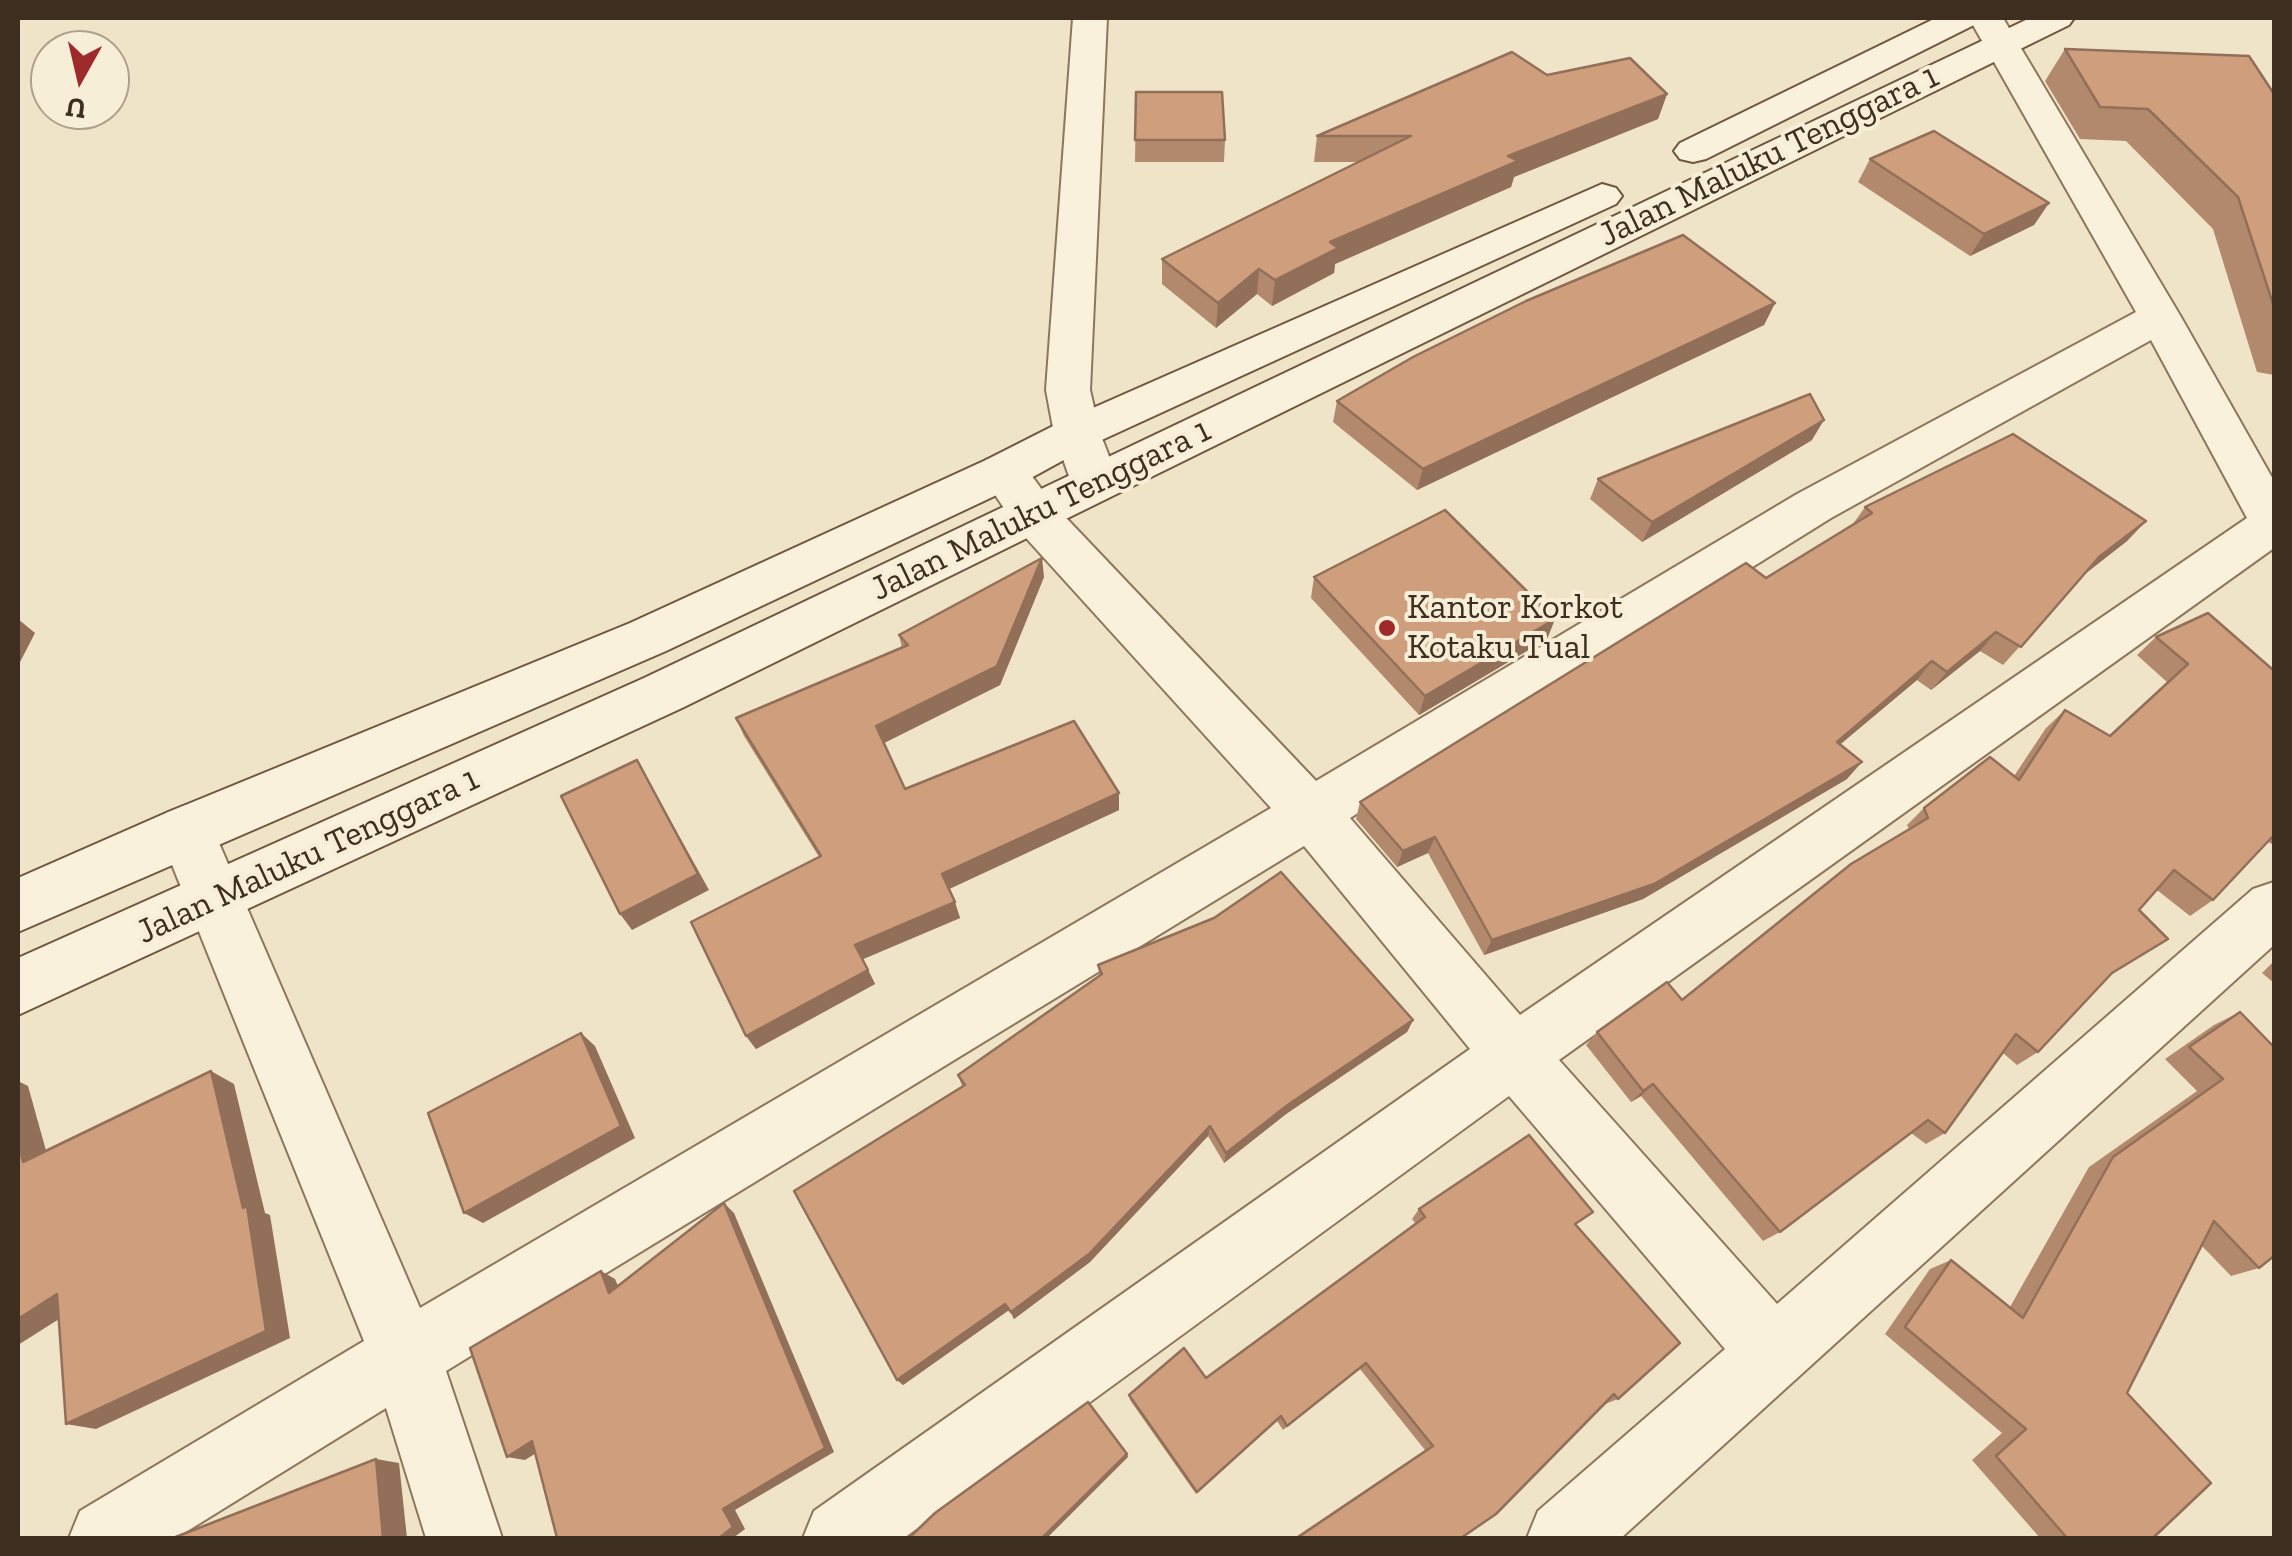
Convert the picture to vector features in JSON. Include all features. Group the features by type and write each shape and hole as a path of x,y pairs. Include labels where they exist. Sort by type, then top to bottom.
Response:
{"street":[{"path":"1090,18 1068,390 1077,433 1095,482"},
{"name":"Jalan Maluku Tenggara 1","path":"18,987 662,694 1019,493 1077,433 1598,198 1962,18"},
{"name":"Jalan Maluku Tenggara 1","path":"18,906 186,830 648,637 1019,493 1095,482 1994,31 2057,18"},
{"path":"841,1538 1514,1054 2274,524 2160,317 1994,31"},
{"path":"107,1538 1814,506 2160,317"},
{"path":"1019,493 1311,813 1514,1054 1774,1352"},
{"path":"186,830 218,899 404,1356 464,1538"},
{"path":"1564,1538 2274,908"}],"building":[{"path":"2065,49 2249,56 2274,94 2274,307 2238,197 2148,109 2100,107"},
{"path":"1512,52 1547,75 1630,58 1667,94 1508,156 1518,161 1330,242 1338,248 1275,280 1259,269 1218,303 1162,259 1411,136 1317,136"},
{"path":"1136,92 1222,92 1225,140 1135,140"},
{"path":"1934,131 2049,203 1984,234 1870,159"},
{"path":"1683,235 1775,303 1423,469 1337,401 1413,357 1526,301"},
{"path":"1810,394 1824,420 1652,522 1598,479"},
{"path":"2013,434 2146,521 2099,557 2021,647 1996,632 1947,672 1932,661 1837,742 1862,762 1654,884 1492,940 1435,837 1403,851 1360,802 1746,563 1766,578 1872,513 1865,507"},
{"path":"1445,510 1555,619 1425,696 1314,577"},
{"path":"1042,558 997,666 876,726 905,789 1074,721 1119,793 942,874 955,902 855,945 868,970 746,1036 691,922 821,856 736,718 908,645 899,635"},
{"path":"2208,613 2274,668 2274,835 2213,900 2174,870 2139,910 2168,939 2112,973 2038,1052 2016,1034 1945,1133 1928,1120 1780,1232 1653,1084 1643,1091 1597,1032 1667,982 1682,1000 1851,864 1928,818 1924,808 1990,757 2019,780 2065,710 2110,736 2188,664 2156,637"},
{"path":"637,760 698,874 620,914 561,796"},
{"path":"1281,872 1413,1020 1289,1104 1226,1153 1210,1126 1089,1254 1011,1312 1005,1304 897,1380 794,1191 965,1085 958,1075 1102,974 1098,965 1214,918"},
{"path":"2240,1012 2274,1047 2274,1256 2259,1268 2214,1221 2127,1393 2211,1483 2153,1538 2067,1538 1996,1456 2026,1429 1905,1327 1951,1260 2023,1318 2113,1157 2223,1079 2189,1047"},
{"path":"581,1033 621,1126 464,1213 428,1113"},
{"path":"211,1071 243,1208 247,1206 266,1331 66,1424 57,1294 18,1319 18,1141 23,1162"},
{"path":"1529,1135 1593,1212 1575,1224 1680,1343 1618,1399 1614,1394 1496,1514 1461,1538 1297,1538 1433,1446 1366,1363 1287,1426 1281,1416 1197,1492 1129,1395 1184,1348 1206,1378 1425,1217 1419,1209"},
{"path":"724,1203 825,1448 723,1509 733,1527 719,1538 557,1538 532,1441 507,1457 470,1348 601,1271 609,1293"},
{"path":"1088,1402 1127,1454 1042,1538 909,1538 935,1513"},
{"path":"376,1459 383,1538 173,1538"}],"place":[{"name":"Kantor Korkot Kotaku Tual","path":"1387,628"}]}
